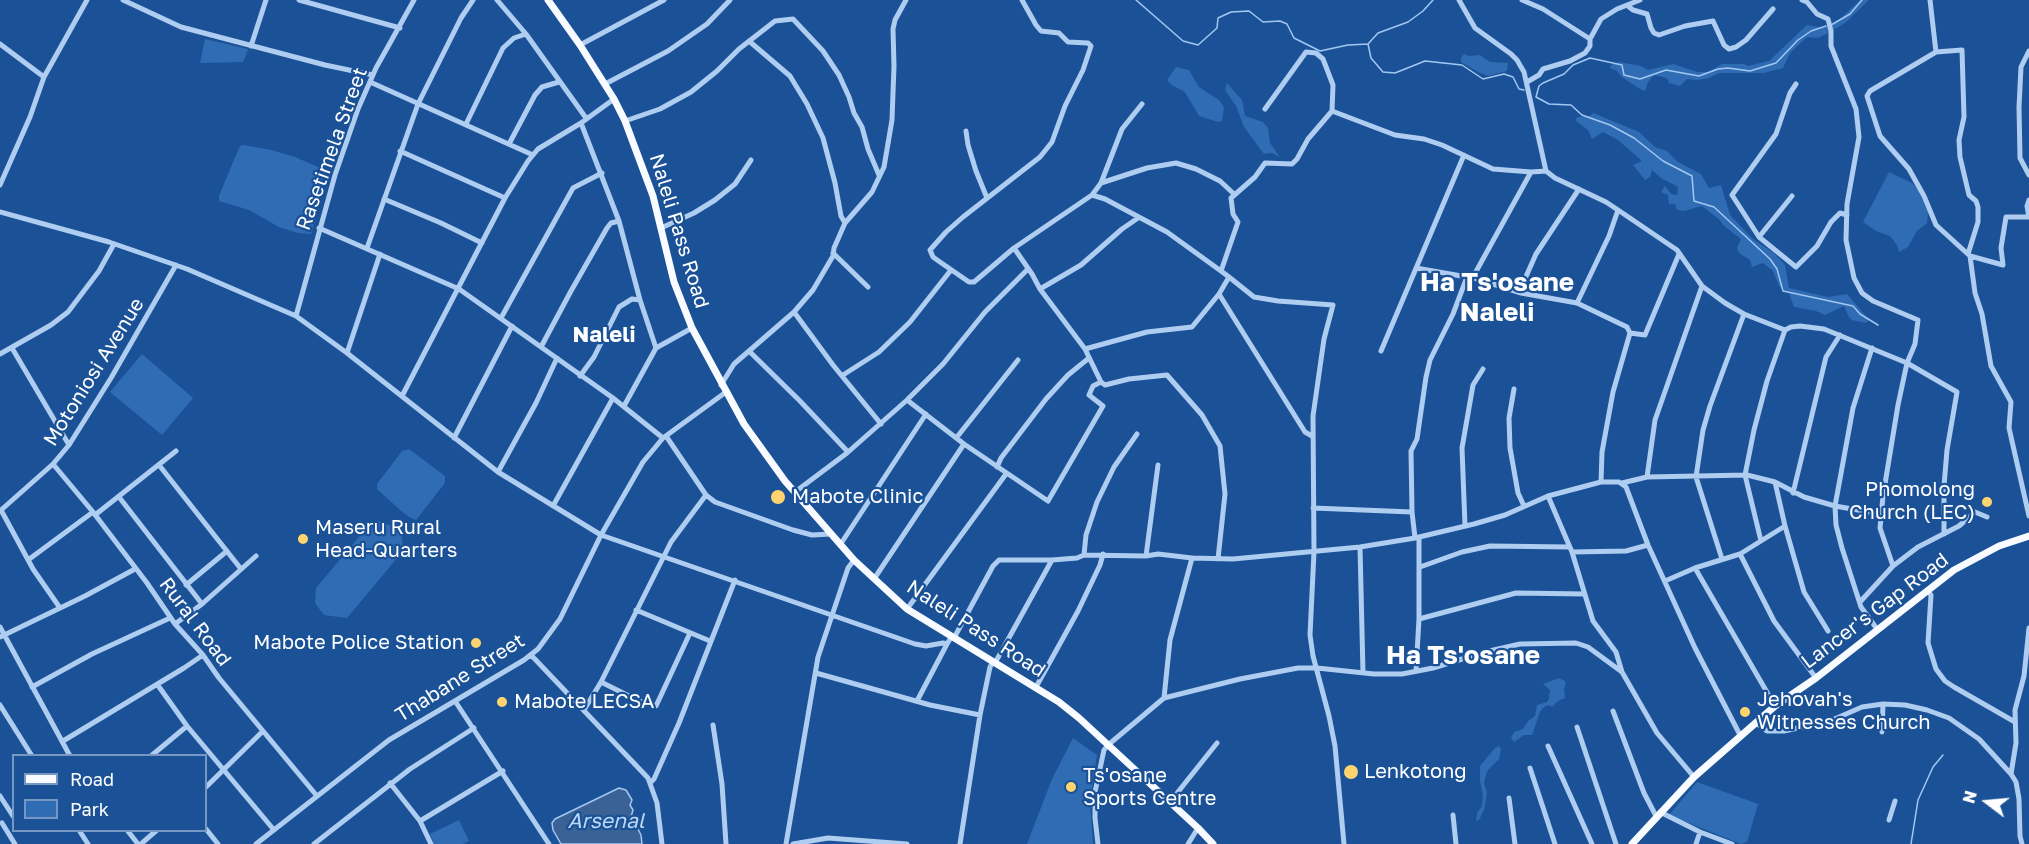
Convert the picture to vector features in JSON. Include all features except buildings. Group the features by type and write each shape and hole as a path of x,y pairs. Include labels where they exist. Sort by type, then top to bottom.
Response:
{"main road":[{"name":"Naleli Pass Road","path":"548,0 605,84 625,121 653,196 674,282 692,328 744,424 795,492 854,560 907,609 1036,687 1079,718 1213,844"},
{"name":"Lancer's Gap Road","path":"1632,844 1694,777 1775,706 1816,678 1954,570 1986,552 2029,536"}],"street":[{"path":"0,185 30,117 44,77 87,0"},
{"path":"123,0 181,27 373,75"},
{"path":"251,46 266,0"},
{"path":"299,0 400,28"},
{"name":"Rasetimela Street","path":"296,316 334,175 358,109 373,75 414,0"},
{"path":"367,248 418,104 461,18 473,0"},
{"path":"497,0 526,34 586,118"},
{"path":"580,45 664,0"},
{"path":"605,84 668,51 707,24 730,0"},
{"path":"724,388 734,364 794,312 813,290 833,253 845,223 872,192 885,160 892,120 893,29 895,20 906,0"},
{"path":"1022,0 1041,30 1059,33 1068,42 1088,43 1091,46 1083,72 1068,100 1052,142 1034,164 963,217 931,248 933,257 969,282 974,282 1014,248 1092,195 1101,183 1122,129 1142,104"},
{"path":"1458,0 1476,28 1517,60 1524,72 1546,171 1555,178 1614,206 1669,244 1702,286 1725,303 1744,314 1785,330"},
{"path":"1522,0 1543,9 1590,39"},
{"path":"1527,82 1539,75 1543,69 1570,61 1585,53 1601,19 1617,9 1640,0"},
{"path":"1802,0 1807,2 1817,14 1828,19 1831,46 1856,109 1859,137 1849,188 1847,215 1847,252 1854,278 1863,293 1873,301 1918,320 1915,344 1907,363 1898,405 1881,514 1880,528 1893,566"},
{"path":"1930,0 1936,52"},
{"path":"1628,6 1647,14 1651,28 1659,35 1685,26 1713,21 1724,45 1729,49 1746,40 1773,9"},
{"path":"625,121 660,109 691,92 775,21 793,19 823,51 839,75 862,127 879,175"},
{"path":"465,124 503,48 514,38 526,34"},
{"path":"749,41 790,76 805,100 822,138 835,183 841,216 845,223"},
{"path":"1961,43 1964,117 1959,149 1969,195 1976,201 1978,207 1978,222 1969,255 1972,280 1982,314 1991,366 2011,402 2009,428 2029,516"},
{"path":"0,44 44,77"},
{"path":"1962,50 1936,52 1870,91 1867,96 1880,136 1909,169 1936,225 1969,255 2003,266 2001,248 2006,217 2029,217 2027,206 2029,200"},
{"path":"2029,51 2021,67 2019,150 2020,158 2029,175"},
{"path":"1221,271 1238,222 1233,214 1231,198 1255,177 1265,163 1292,164 1298,159 1308,139 1332,111 1332,86 1323,59 1316,53 1306,52 1265,109"},
{"path":"370,82 533,155"},
{"path":"509,144 535,95 542,87 559,82"},
{"path":"1796,84 1790,93 1776,135 1732,195 1759,237 1796,267 1817,246 1831,222 1840,213 1847,215"},
{"path":"402,396 505,198 533,155 558,135 581,123 614,99"},
{"path":"1332,111 1395,135 1424,139 1493,169 1546,171"},
{"path":"581,123 619,221 640,300 656,348"},
{"path":"966,131 976,171 987,198"},
{"path":"400,151 505,198"},
{"path":"1382,351 1464,155"},
{"path":"661,228 694,213 715,200 735,184 751,160"},
{"path":"1101,183 1147,168 1176,163 1196,169 1220,181 1234,194"},
{"path":"1416,671 1419,567 1417,537 1412,512 1411,451 1417,439 1426,377 1430,360 1470,277 1531,172"},
{"path":"501,318 573,188 602,173"},
{"path":"1521,293 1536,254 1579,189"},
{"path":"1092,195 1106,199 1167,232 1254,297 1278,301 1332,304 1316,388 1312,436 1314,552 1310,635 1335,746 1344,844"},
{"path":"1759,237 1792,196"},
{"path":"384,199 482,243"},
{"path":"1577,303 1609,237 1618,210"},
{"path":"0,212 66,229 176,265 296,316 347,353 498,472 602,535 915,644 926,646 947,644"},
{"path":"1040,289 1081,265 1138,218"},
{"path":"541,347 607,228 611,223 619,221"},
{"path":"319,228 459,289 664,437 706,495 725,506 793,530 812,535 831,534"},
{"path":"0,354 51,325 68,312 99,271 114,244"},
{"path":"1014,248 1040,289 1085,349 1101,382 1105,385 1129,379 1167,375 1207,422 1220,446 1224,478 1224,518 1218,559"},
{"path":"833,253 868,287"},
{"path":"347,353 380,254"},
{"path":"1630,333 1645,335 1679,254"},
{"name":"Motoniosi Avenue","path":"0,511 53,464 69,445 111,378 176,265"},
{"path":"1416,268 1470,277 1521,293 1577,303 1628,327 1630,333 1613,392 1601,459 1601,482"},
{"path":"795,492 848,452 907,400 943,364 985,312 1028,269"},
{"path":"843,375 879,352 910,322 951,270"},
{"path":"1085,349 1138,334 1192,327 1219,294 1229,277"},
{"path":"1647,477 1655,420 1702,286"},
{"path":"1219,294 1305,432 1312,436"},
{"path":"580,376 594,357 619,307 632,299 640,300"},
{"path":"794,312 881,424"},
{"path":"1722,559 1696,477 1703,430 1710,406 1744,314"},
{"path":"454,438 512,326"},
{"path":"1761,541 1745,475 1767,381 1785,330 1800,326 1824,329 1872,348 1907,363 1957,392 1952,411 1946,462 1944,534"},
{"path":"624,406 656,348 692,328"},
{"path":"1793,493 1826,357 1840,335"},
{"path":"12,348 69,445"},
{"path":"1872,348 1853,408 1835,506 1836,525 1842,548 1864,614 1877,629"},
{"path":"749,351 801,401 848,452"},
{"path":"498,472 536,403 557,358"},
{"path":"997,467 1001,458 1050,394 1089,358"},
{"path":"957,437 1018,360"},
{"path":"1465,526 1462,448 1473,385 1483,369"},
{"path":"907,400 964,444 1048,501 1103,406 1089,395 1094,386 1101,382"},
{"name":"Thabane Street","path":"256,844 389,740 531,655 560,619 635,474 664,437 724,388"},
{"path":"1514,389 1509,418 1510,448 1518,493 1524,506"},
{"path":"552,506 613,398"},
{"path":"840,545 926,414"},
{"path":"1084,555 1086,535 1097,502 1114,467 1137,434"},
{"path":"874,579 964,444"},
{"path":"28,560 119,497 176,451"},
{"name":"Rural Road","path":"53,464 94,514 170,618 203,655 317,796"},
{"path":"159,465 241,569"},
{"path":"1146,556 1158,465"},
{"path":"907,609 1006,474"},
{"path":"917,701 947,644 996,562 1005,559 1052,560 1077,558 1084,555 1146,556 1158,554 1218,559 1360,547 1465,526 1505,515 1548,496 1601,482 1622,483 1647,477 1745,475 1775,482 1793,493 1835,506 1881,514"},
{"path":"1775,482 1804,592 1828,631"},
{"path":"1622,483 1626,487 1648,545 1712,684 1740,735"},
{"path":"584,710 601,682 664,555 706,495"},
{"path":"1548,496 1571,550 1593,621 1616,652 1622,672 1657,733 1694,777"},
{"path":"119,497 202,604"},
{"path":"1313,508 1412,512"},
{"path":"0,511 28,560 60,608"},
{"path":"1860,602 1893,566 1917,547 1959,526 1975,512 1987,517"},
{"path":"1665,581 1695,568 1740,554 1785,526"},
{"path":"1419,567 1462,552 1490,546 1626,551 1648,545"},
{"path":"1360,547 1363,673"},
{"path":"186,585 227,551"},
{"path":"1036,687 1078,611 1104,554"},
{"path":"1740,554 1774,621 1816,678"},
{"path":"175,624 202,604 256,556"},
{"path":"1164,698 1170,640 1192,558"},
{"path":"786,844 818,657 848,568 854,560"},
{"path":"960,844 980,715 990,667 1052,560"},
{"path":"1695,568 1775,706"},
{"path":"2,636 135,569"},
{"path":"651,782 679,723 735,580"},
{"path":"1927,590 1931,595 1928,643 1936,669 1954,687 2014,722"},
{"path":"1419,619 1516,593 1585,594"},
{"path":"636,610 710,641"},
{"path":"32,687 92,654 170,618"},
{"path":"0,627 2,636 69,754"},
{"path":"2011,774 2016,743 2015,710 2024,676 2029,628"},
{"path":"601,682 637,700 656,706 690,633"},
{"path":"1098,844 1095,792 1104,750 1164,698 1240,679 1298,668 1387,674 1416,671 1520,644 1576,643 1588,647 1622,672"},
{"path":"63,741 203,655"},
{"path":"531,655 645,773 651,782 657,803 662,844"},
{"path":"816,673 917,701 980,715"},
{"path":"157,684 186,726 273,830"},
{"path":"455,701 549,844"},
{"path":"1753,725 1767,731 1784,731 1830,721 1862,707 1883,704 1905,705 1948,718 1979,739 2016,782 2019,799 2019,843"},
{"path":"1882,732 1883,704"},
{"path":"0,705 31,754"},
{"path":"1613,711 1644,793 1658,814 1732,844"},
{"path":"713,725 722,784 726,844"},
{"path":"153,754 186,726"},
{"path":"1577,727 1616,844"},
{"path":"314,844 390,783 474,728"},
{"path":"207,787 263,731"},
{"path":"1170,802 1217,743"},
{"path":"1548,746 1592,844"},
{"path":"1530,768 1556,844"},
{"path":"420,821 502,771"},
{"path":"390,783 420,821 431,844"},
{"path":"0,796 12,814"},
{"path":"1509,798 1515,844"},
{"path":"1889,820 1895,801"},
{"path":"1453,815 1456,844"},
{"path":"1,824 15,844"},
{"path":"1188,844 1198,828"},
{"path":"207,830 218,844"},
{"path":"128,832 140,844 156,832"},
{"path":"1696,844 1700,832"},
{"path":"793,844 836,838 907,844"}],"green space":[{"path":"1860,0 1869,0 1845,23 1818,38 1807,37 1790,53 1783,68 1764,73 1719,73 1709,78 1687,79 1680,86 1669,83 1667,78 1654,75 1645,91 1610,68 1611,65 1619,62 1641,66 1648,70 1673,64 1697,72 1708,72 1722,64 1748,66 1769,61 1807,25 1824,28 1837,22"},
{"path":"205,39 248,49 243,62 200,63"},
{"path":"1464,54 1480,55 1490,62 1508,63 1507,71 1488,76 1480,73 1461,62"},
{"path":"1176,67 1189,70 1199,87 1219,100 1224,107 1222,121 1218,122 1199,116 1185,92 1167,80"},
{"path":"1227,83 1242,100 1245,116 1263,122 1268,128 1270,143 1280,157 1272,153 1264,154 1244,127 1236,106 1225,90"},
{"path":"1593,113 1639,132 1655,147 1667,151 1678,162 1701,174 1709,188 1721,185 1730,215 1754,240 1774,253 1785,265 1789,288 1828,297 1847,294 1869,320 1866,323 1852,320 1844,306 1825,315 1794,307 1789,293 1779,286 1773,271 1763,263 1752,267 1750,260 1739,253 1737,248 1741,239 1720,220 1702,206 1684,211 1677,210 1675,204 1669,204 1668,195 1661,192 1665,186 1671,194 1677,195 1678,187 1652,170 1650,177 1645,180 1633,165 1642,161 1618,140 1603,132 1592,139 1588,130 1575,120"},
{"path":"240,146 295,157 322,171 321,200 311,234 298,233 279,227 249,210 219,201 236,155"},
{"path":"1889,172 1912,183 1918,190 1928,213 1927,223 1917,231 1908,247 1899,252 1890,236 1876,231 1863,222"},
{"path":"142,354 193,398 162,435 110,392"},
{"path":"409,449 445,476 445,483 416,520 400,510 377,489 377,484 402,451"},
{"path":"379,521 391,526 402,536 403,551 347,618 324,615 315,603 316,588 369,525"},
{"path":"1559,678 1566,682 1565,698 1552,707 1549,705 1544,707 1532,735 1524,735 1514,742 1511,738 1514,732 1523,729 1535,716 1537,705 1549,699 1550,690 1543,684"},
{"name":"Ts'osane Sports Centre","path":"1073,738 1097,755 1090,801 1093,844 1027,844 1052,779"},
{"path":"1499,746 1501,749 1499,759 1487,771 1484,783 1487,793 1484,810 1479,820 1476,821 1477,813 1482,806 1483,795 1480,766"},
{"path":"1697,782 1758,804 1747,842 1741,844 1669,815"},
{"path":"459,820 469,841 463,844 434,844 430,834"}],"water":[{"name":"Arsenal","path":"619,788 626,790 632,800 631,817 639,823 637,827 642,844 561,844 553,830 552,823 555,819"}],"waterway":[{"path":"1136,0 1183,41 1198,45 1217,28 1218,18 1231,12 1249,11 1263,22 1280,21 1287,24 1294,38 1320,51 1348,45 1368,44 1371,58 1383,72 1395,73 1425,61 1462,65 1483,79 1504,74 1513,77 1519,89 1524,90"},
{"path":"1368,44 1378,33 1408,22 1433,0"},
{"path":"1831,25 1850,14 1862,0"},
{"path":"1826,26 1811,31 1798,40 1776,63 1750,71 1728,68 1699,76 1666,70 1640,79 1624,75 1622,65 1590,58 1573,65 1564,74 1543,83 1539,86 1536,97 1549,104 1571,105 1582,115 1610,125 1634,138 1663,161 1692,176 1694,201 1714,207 1770,259 1777,269 1783,291 1853,306 1860,314 1878,325"},
{"path":"1911,844 1918,800 1933,767 1943,755"}],"place":[{"name":"Mabote Clinic","path":"778,497"},
{"name":"Phomolong Church (LEC)","path":"1987,502"},
{"name":"Maseru Rural Head-Quarters","path":"303,539"},
{"name":"Mabote Police Station","path":"476,643"},
{"name":"Mabote LECSA","path":"502,702"},
{"name":"Jehovah's Witnesses Church","path":"1745,712"},
{"name":"Lenkotong","path":"1351,772"},
{"name":"Ts'osane Sports Centre","path":"1071,787"}],"district":[{"name":"Ha Ts'osane Naleli","path":"1497,298"},
{"name":"Naleli","path":"604,335"},
{"name":"Ha Ts'osane","path":"1463,656"}]}
